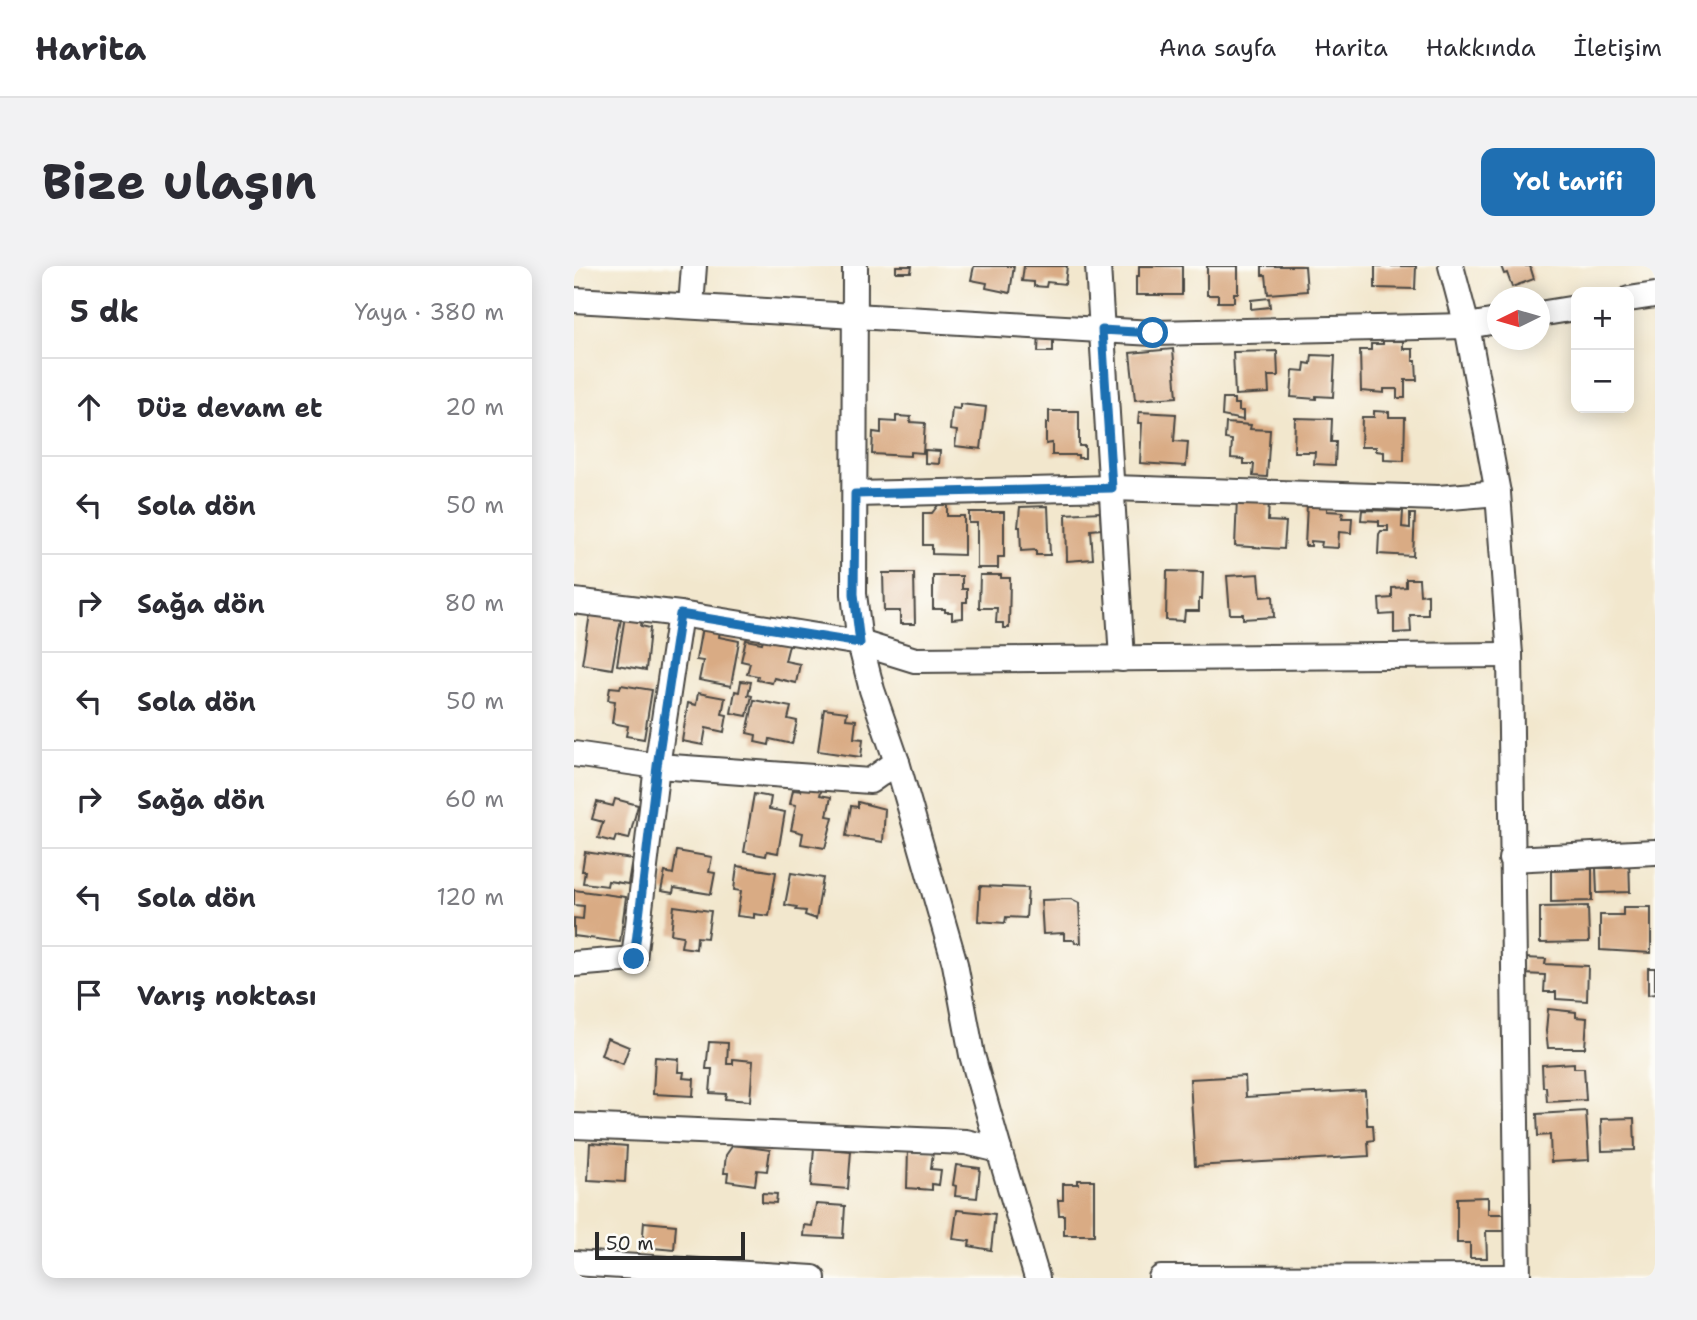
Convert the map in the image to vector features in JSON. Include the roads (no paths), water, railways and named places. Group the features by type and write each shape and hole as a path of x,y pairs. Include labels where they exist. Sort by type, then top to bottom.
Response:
{"street":[{"path":"691,306 694,266"},
{"path":"855,266 854,594 860,643 955,964 972,1055 1037,1278"},
{"path":"1098,266 1122,659"},
{"path":"1161,1278 1517,1277 1510,655 1498,493 1467,326 1451,266"},
{"path":"1634,298 1655,295"},
{"path":"574,300 1153,333 1467,326 1487,323"},
{"path":"1550,312 1571,309"},
{"path":"855,494 1112,488 1426,497 1498,493"},
{"path":"574,601 680,614 860,643 915,660 1510,655"},
{"path":"574,964 634,959 657,766 680,614"},
{"path":"574,754 657,766 870,781 897,762"},
{"path":"1511,859 1655,852"},
{"path":"574,1126 966,1142 999,1150"},
{"path":"574,1264 813,1278"}]}
